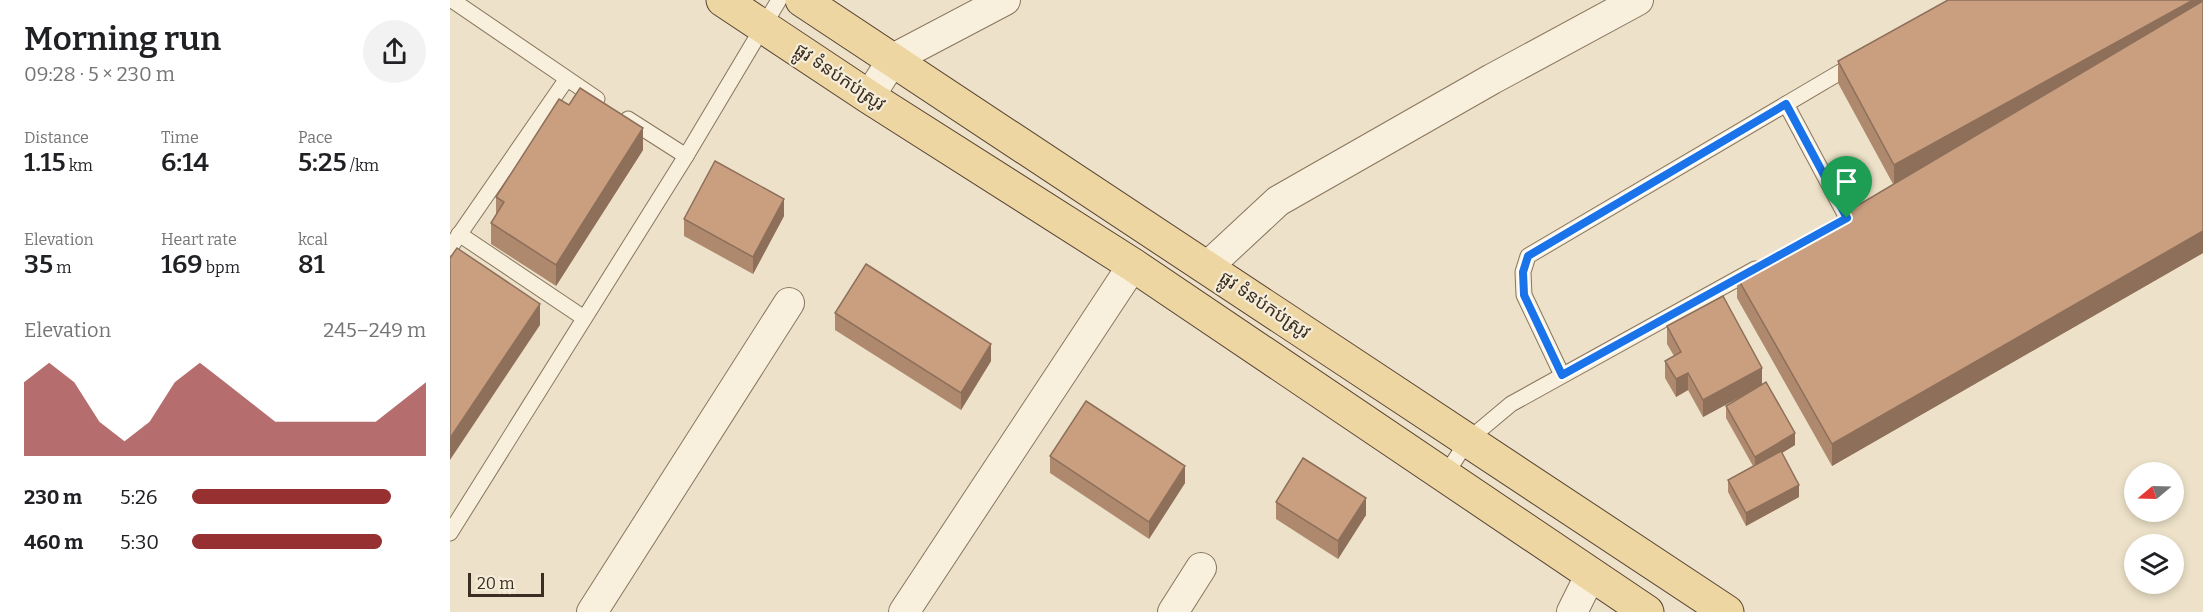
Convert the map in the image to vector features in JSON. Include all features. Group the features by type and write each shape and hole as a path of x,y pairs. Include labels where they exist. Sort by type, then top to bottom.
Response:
{"main road":[{"name":"ផ្លូវ ទំនប់កប់ស្រូវ","path":"723,0 771,13 869,97 1133,265 1647,612"},
{"name":"ផ្លូវ ទំនប់កប់ស្រូវ","path":"802,0 1727,612"}],"street":[{"path":"869,97 894,59 1005,0"},
{"path":"1207,267 1278,201 1492,79 1638,0"},
{"path":"904,612 1133,265"},
{"path":"592,612 789,303"},
{"path":"1173,612 1201,568"},
{"path":"1572,612 1591,574"}],"lane":[{"path":"452,0 490,24 566,80 686,156"},
{"path":"450,533 686,156 771,13"},
{"path":"1562,375 1524,295 1523,272 1528,256 1869,56"},
{"path":"450,248 566,80"},
{"path":"1786,104 1847,218"},
{"path":"459,234 584,318"},
{"path":"1444,477 1468,440 1511,404 1766,263"}],"building":[{"path":"1948,0 2193,0 1894,165 1838,61"},
{"path":"2203,1 2203,231 1832,444 1737,277"},
{"path":"580,88 643,128 556,265 491,223 504,202 496,197 559,99 569,105"},
{"path":"715,161 784,199 753,257 684,219"},
{"path":"457,248 540,304 450,438 450,258"},
{"path":"866,264 991,344 961,393 835,313"},
{"path":"1723,296 1762,368 1703,400 1688,373 1676,379 1665,361 1681,352 1667,326"},
{"path":"1766,382 1795,433 1755,457 1726,406"},
{"path":"1086,401 1185,466 1149,522 1050,456"},
{"path":"1781,451 1799,485 1746,513 1728,480"},
{"path":"1303,458 1366,498 1338,541 1276,502"}],"route":[{"path":"1786,104 1847,218 1562,375 1524,295 1523,272 1528,256 1786,104"}]}
